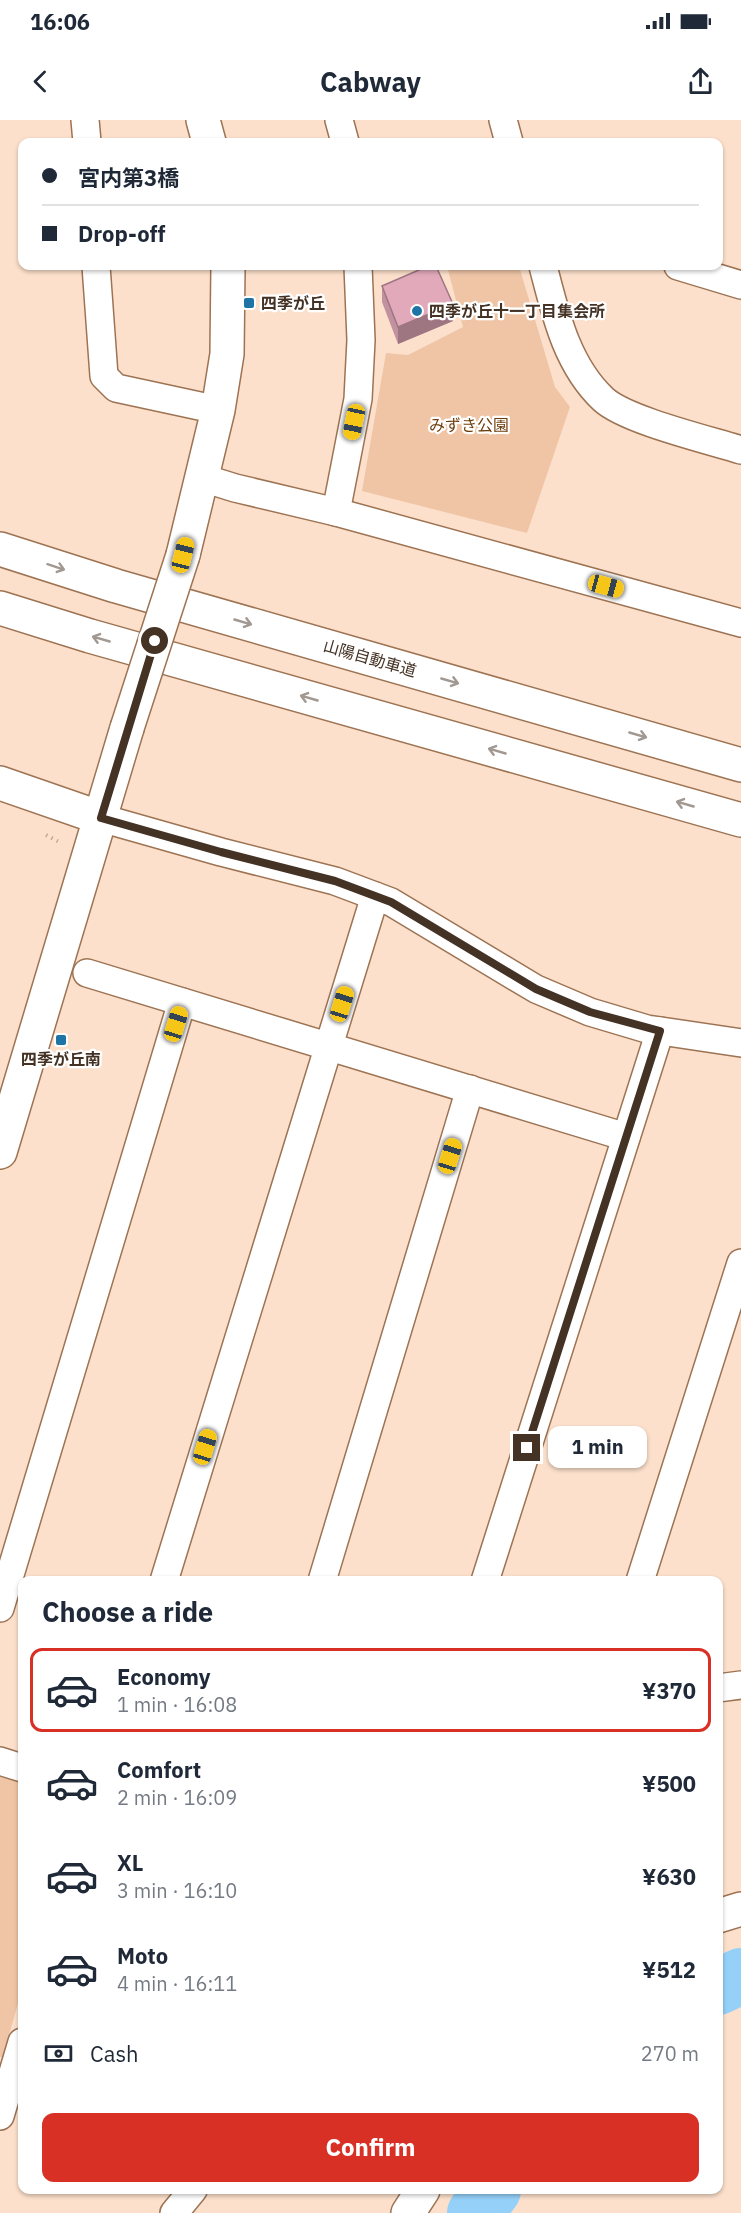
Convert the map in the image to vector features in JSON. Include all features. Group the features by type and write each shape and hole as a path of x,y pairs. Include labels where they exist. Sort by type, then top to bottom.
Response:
{"main road":[{"path":"203,120 208,138"},
{"path":"0,1152 127,728 183,555 218,410 227,354 228,270"},
{"name":"山陽自動車道","path":"0,549 138,592 741,765"},
{"path":"0,608 101,639 741,820"},
{"path":"0,783 101,818"},
{"path":"723,1914 741,1909"},
{"path":"408,2213 420,2194"}],"street":[{"path":"85,120 87,138"},
{"path":"339,120 344,138"},
{"path":"503,120 508,138"},
{"path":"96,270 104,376 116,388 218,410"},
{"path":"336,512 358,399 361,340 358,270"},
{"path":"544,270 564,338 581,374 604,400 637,417 741,450"},
{"path":"691,270 741,285"},
{"path":"202,478 336,512 741,623"},
{"path":"101,818 335,881 391,902 536,989 590,1012 660,1031 741,1043"},
{"path":"166,1576 375,896"},
{"path":"87,973 626,1137"},
{"path":"0,1608 182,1002"},
{"path":"487,1576 660,1031"},
{"path":"324,1576 470,1089"},
{"path":"642,1576 741,1263"},
{"path":"723,1687 741,1685"},
{"path":"0,1761 18,1767"},
{"path":"0,2116 18,2056"},
{"path":"174,2213 190,2194"}],"green space":[{"name":"みずき公園","path":"448,270 520,270 555,387 570,407 527,533 362,491 386,353 408,355 463,327"},
{"path":"0,1777 18,1782 18,2003 3,2057 0,2057"}],"building":[{"path":"419,270 438,270 453,304 398,327 382,286"}],"waterway":[{"path":"723,1985 741,1976"},
{"path":"475,2213 490,2194"}],"place":[{"name":"四季が丘","path":"249,303"},
{"name":"四季が丘十一丁目集会所","path":"417,311"},
{"name":"四季が丘南","path":"61,1040"}],"route":[{"path":"155,641 101,818 335,881 391,902 536,989 590,1012 660,1031 527,1448"}]}
